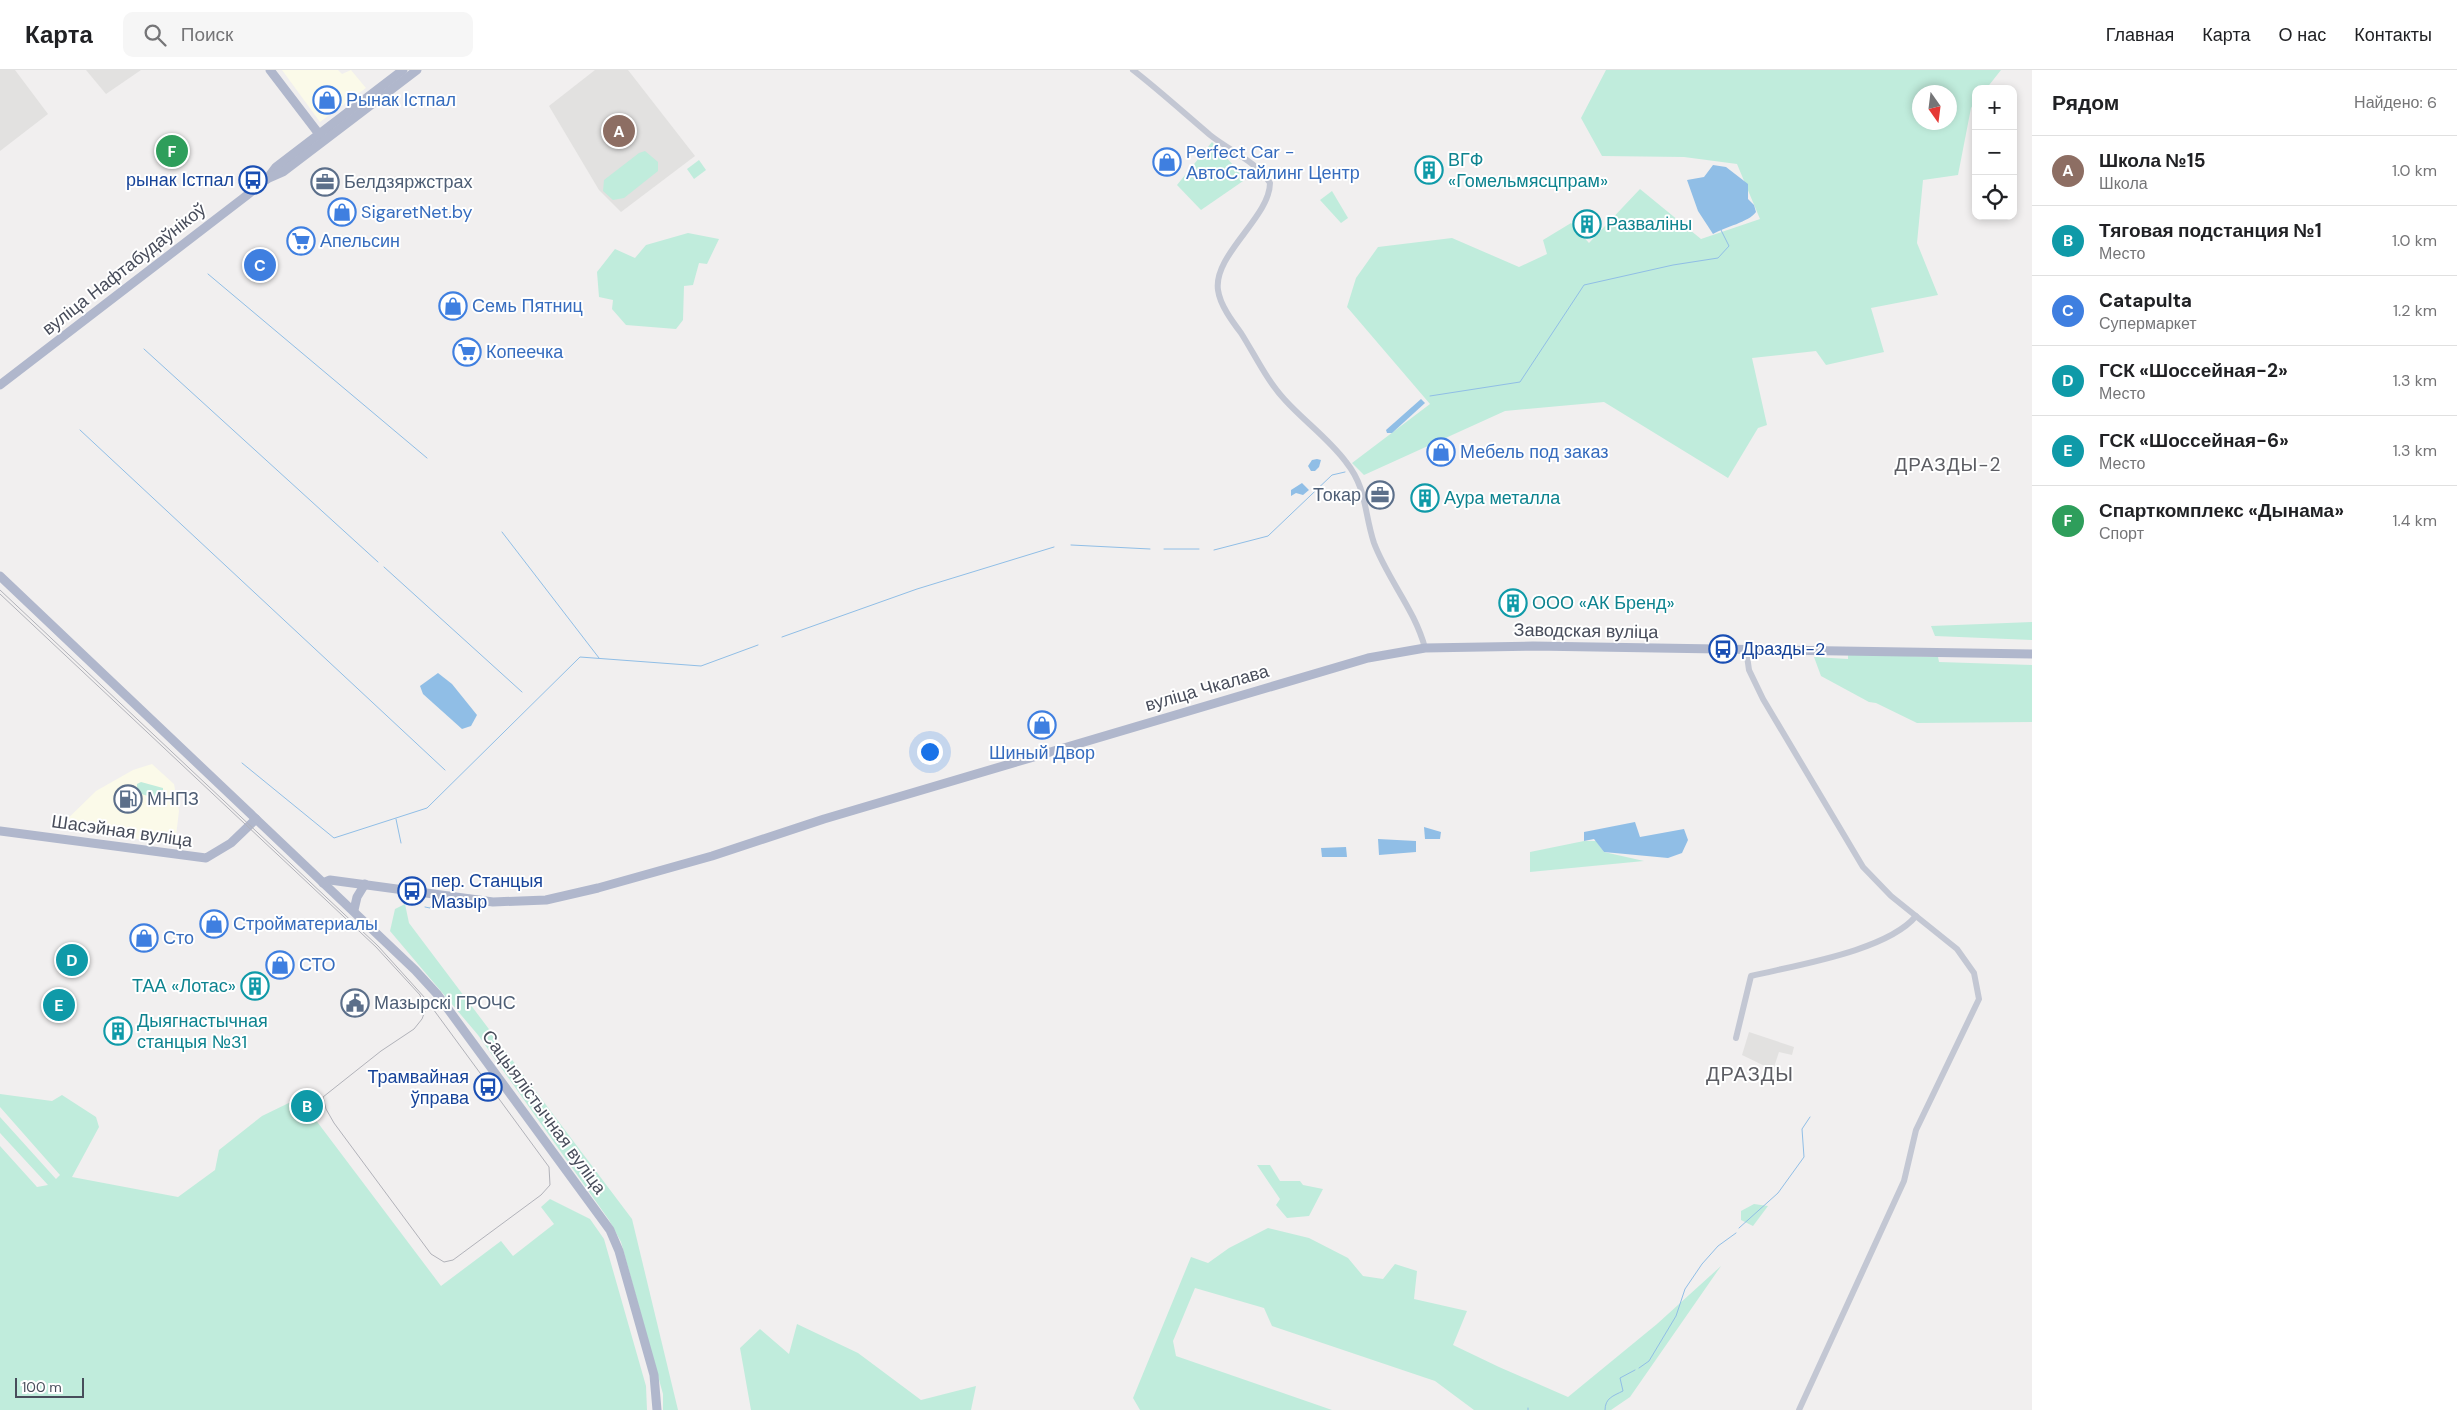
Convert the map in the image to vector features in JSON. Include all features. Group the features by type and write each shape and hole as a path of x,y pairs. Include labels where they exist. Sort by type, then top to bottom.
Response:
{"main road":[{"path":"270,70 321,137"},
{"path":"321,137 403,70"},
{"path":"321,137 417,70"},
{"name":"вуліца Нафтабудаўнікоў","path":"0,385 268,179 279,175 321,137"},
{"name":"Сацыялістычная вуліца","path":"0,576 323,883 354,910 437,994 606,1222 619,1251 656,1384 657,1410"},
{"name":"Заводская вуліца","path":"1425,648 1533,646 2032,654"},
{"name":"вуліца Чкалава","path":"323,883 330,880 493,902 546,900 598,888 712,856 824,820 1368,658 1425,648"},
{"name":"Шасэйная вуліца","path":"0,831 206,858 219,852 256,819"},
{"path":"354,910 365,884"}],"street":[{"path":"1133,70 1175,102 1210,135 1256,167 1270,183 1270,190 1266,201 1231,252 1220,273 1218,290 1227,312 1283,398 1346,461 1359,480 1374,542 1388,575 1421,633 1425,648"},
{"path":"1746,650 1749,670 1763,699 1863,867 1891,896 1957,948 1974,973 1979,999 1916,1130 1904,1181 1799,1410"},
{"path":"1736,1038 1751,976 1850,951 1880,940 1909,925 1916,916"}],"shaded area":[{"path":"0,70 15,70 48,114 0,151"},
{"path":"86,70 141,70 106,94"},
{"name":"Рынак Істпал","path":"282,70 338,70 342,74 351,70 366,88 320,122"},
{"path":"595,70 628,70 695,156 621,212 599,190 549,106"},
{"path":"152,764 174,784 179,811 175,844 58,828 96,791 133,770"},
{"path":"1749,1032 1794,1047 1792,1055 1779,1052 1773,1070 1742,1055"}],"green space":[{"path":"1606,70 2001,70 1989,85 1972,85 1972,107 1958,175 1923,180 1917,243 1938,295 1871,308 1884,352 1826,365 1816,351 1752,358 1767,425 1758,428 1728,478 1604,402 1505,411 1364,475 1352,463 1430,404 1347,307 1356,278 1378,247 1452,238 1519,267 1547,254 1543,240 1571,223 1589,243 1640,189 1701,239 1760,219 1737,164 1684,157 1602,156 1581,118"},
{"path":"1212,142 1246,179 1201,210 1177,185"},
{"path":"645,151 658,162 658,171 624,198 613,200 603,191 604,180 639,153"},
{"path":"699,160 706,170 694,179 687,169"},
{"path":"1332,191 1348,218 1341,223 1320,200"},
{"path":"688,233 719,239 707,264 699,263 693,285 684,286 683,320 676,329 626,325 612,309 613,300 599,297 597,272 615,249 635,258 646,245"},
{"path":"2032,622 2032,640 1935,636 1931,626"},
{"path":"1848,654 1938,657 1939,662 2032,665 2032,722 1917,723 1876,703 1869,702 1821,676 1814,657 1848,659"},
{"path":"141,782 163,788 163,797 159,799 141,794 137,790 137,784"},
{"path":"1584,841 1596,841 1604,852 1644,861 1530,872 1530,852"},
{"path":"405,904 409,923 632,1219 678,1410 663,1410 663,1394 621,1242 609,1220 478,1035 390,931 395,909"},
{"path":"0,1094 52,1101 62,1095 96,1117 99,1127 72,1177 178,1197 215,1170 219,1150 262,1116 297,1099 309,1117 312,1115 441,1286 501,1241 513,1256 554,1224 541,1207 550,1199 590,1219 604,1239 646,1386 647,1410 0,1410 0,1146 37,1187 48,1185 0,1133 0,1117 56,1179 60,1175 0,1107"},
{"path":"1257,1165 1270,1165 1280,1181 1300,1181 1303,1185 1323,1189 1309,1216 1287,1218 1276,1205 1280,1199"},
{"path":"1754,1204 1768,1206 1753,1226 1741,1220 1741,1211"},
{"path":"1268,1228 1309,1238 1348,1258 1363,1276 1383,1279 1395,1264 1417,1271 1414,1299 1467,1311 1453,1345 1568,1397 1657,1324 1721,1266 1630,1397 1611,1410 1474,1410 1435,1381 1272,1326 1264,1308 1195,1288 1173,1341 1176,1356 1332,1410 1140,1410 1133,1398 1191,1257 1208,1263 1229,1248"},
{"path":"797,1324 858,1353 921,1400 976,1386 971,1410 751,1410 740,1348 760,1329 789,1354"}],"water":[{"path":"1713,165 1726,167 1748,184 1748,199 1754,205 1756,212 1753,216 1742,222 1713,234 1698,211 1687,180 1704,177"},
{"path":"1421,399 1425,403 1392,433 1387,433 1386,430"},
{"path":"1312,460 1321,460 1319,467 1315,471 1311,471 1308,466"},
{"path":"1302,483 1309,490 1303,495 1296,493 1291,496 1291,490"},
{"path":"438,673 452,684 477,715 471,726 462,729 423,694 420,686"},
{"path":"1635,822 1640,837 1684,829 1688,840 1682,853 1668,858 1604,852 1594,839 1584,841 1584,832"},
{"path":"1424,827 1441,832 1440,839 1425,839"},
{"path":"1378,839 1416,841 1416,852 1379,855"},
{"path":"1346,847 1347,857 1322,857 1321,848"}],"waterway":[{"path":"1430,396 1520,382 1584,285 1673,265 1718,258 1729,246 1721,230"},
{"path":"208,274 427,458"},
{"path":"144,349 378,562"},
{"path":"80,430 445,770"},
{"path":"1214,550 1268,536 1332,475 1345,472"},
{"path":"502,532 599,658"},
{"path":"1071,545 1150,549"},
{"path":"782,637 917,589 1054,547"},
{"path":"1164,549 1199,549"},
{"path":"384,567 522,692"},
{"path":"242,763 334,838 427,808 580,657 701,666 758,645"},
{"path":"396,819 401,843"},
{"path":"425,907 430,908 433,903"},
{"path":"1739,1228 1778,1193 1804,1157 1802,1129 1810,1117"},
{"path":"1639,1368 1649,1361 1676,1316 1685,1289 1702,1264 1718,1246 1736,1233"},
{"path":"1605,1410 1608,1400 1623,1391 1620,1378 1635,1370"}],"tram line":[{"path":"0,590 378,946 425,998 549,1167 550,1185 541,1195 453,1260 444,1262 431,1254 334,1123 326,1109 323,1097 381,1051 414,1029 422,1019 425,1011 420,995 376,947 0,594"}],"place":[{"name":"Рынак Істпал","path":"327,100"},
{"name":"Школа №15","path":"619,131"},
{"name":"Спарткомплекс «Дынама»","path":"172,151"},
{"name":"Perfect Car - АвтоСтайлинг Центр","path":"1167,162"},
{"name":"ВГФ «Гомельмясцпрам»","path":"1429,170"},
{"name":"рынак Істпал","path":"253,180"},
{"name":"Белдзяржстрах","path":"325,182"},
{"name":"SigaretNet.by","path":"342,212"},
{"name":"Разваліны","path":"1587,224"},
{"name":"Апельсин","path":"301,241"},
{"name":"Catapulta","path":"260,265"},
{"name":"Семь Пятниц","path":"453,306"},
{"name":"Копеечка","path":"467,352"},
{"name":"Мебель под заказ","path":"1441,452"},
{"name":"Токар","path":"1380,495"},
{"name":"Аура металла","path":"1425,498"},
{"name":"ООО «АК Бренд»","path":"1513,603"},
{"name":"Дразды-2","path":"1723,649"},
{"name":"Шиный Двор","path":"1042,725"},
{"name":"МНПЗ","path":"128,799"},
{"name":"пер. Станцыя Мазыр","path":"412,891"},
{"name":"Стройматериалы","path":"214,924"},
{"name":"Сто","path":"144,938"},
{"name":"ГСК «Шоссейная-2»","path":"72,960"},
{"name":"СТО","path":"280,965"},
{"name":"ТАА «Лотас»","path":"255,986"},
{"name":"Мазырскі ГРОЧС","path":"355,1003"},
{"name":"ГСК «Шоссейная-6»","path":"59,1005"},
{"name":"Дыягнастычная станцыя №31","path":"118,1031"},
{"name":"Трамвайная ўправа","path":"488,1087"},
{"name":"Тяговая подстанция №1","path":"307,1106"}],"district":[{"name":"ДРАЗДЫ-2","path":"1948,464"},
{"name":"ДРАЗДЫ","path":"1750,1074"}]}
